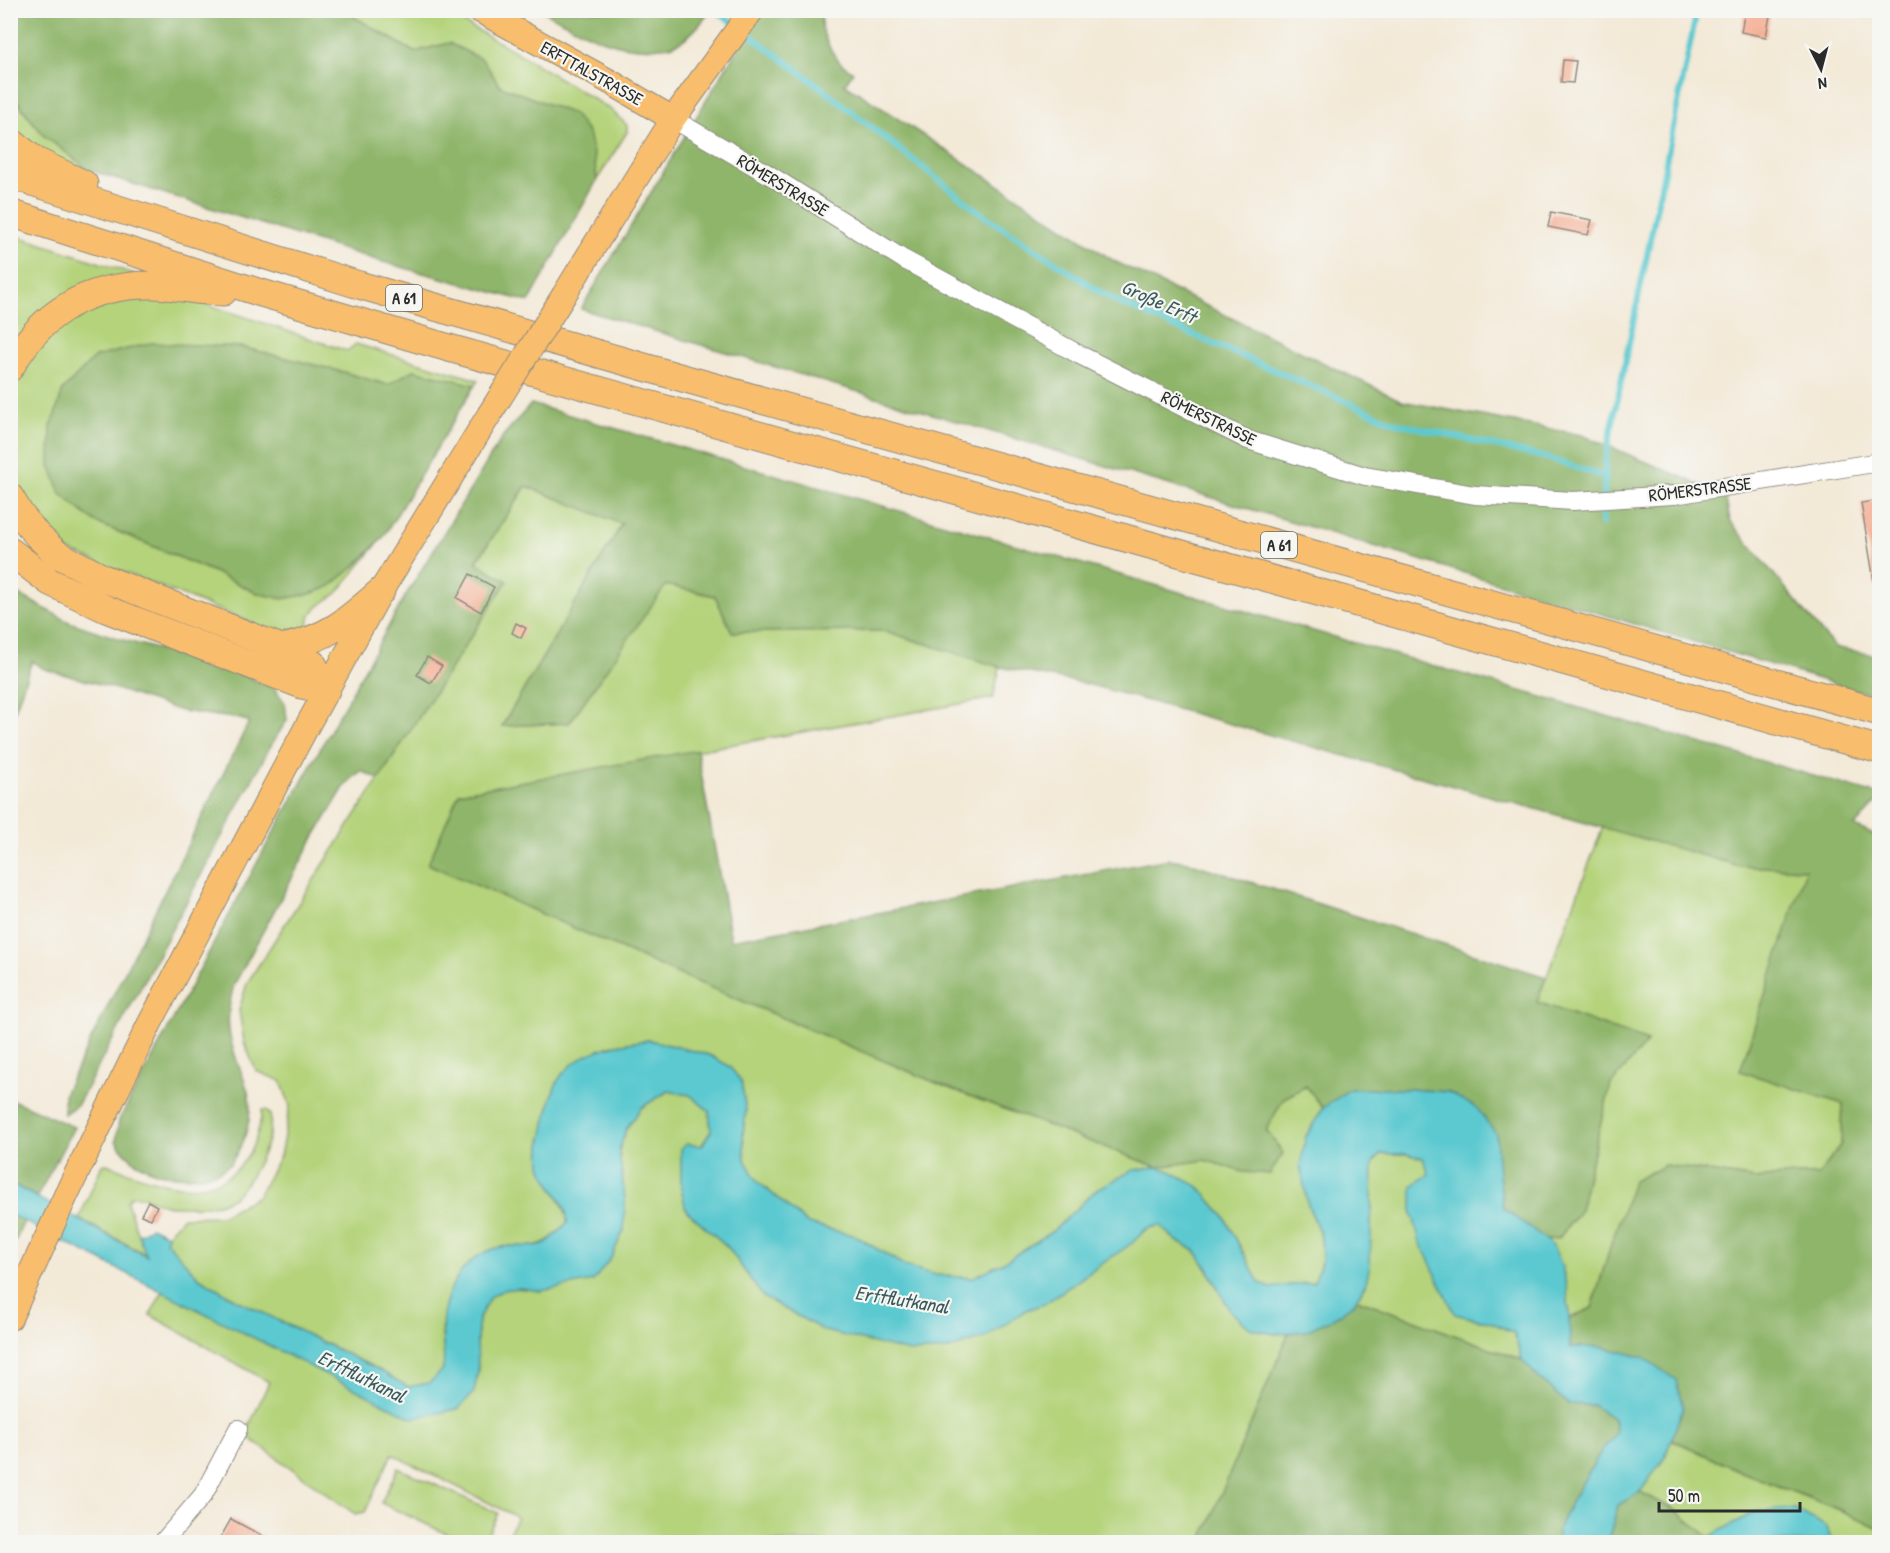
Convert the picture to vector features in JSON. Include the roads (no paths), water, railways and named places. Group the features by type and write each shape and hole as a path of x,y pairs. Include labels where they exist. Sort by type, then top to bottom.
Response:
{"highway":[{"path":"10,141 36,161 76,180 131,213"},
{"name":"A 61","path":"10,175 359,285 679,377 1880,712"},
{"name":"A 61","path":"10,213 258,292 746,432 1880,750"},
{"path":"10,368 34,333 51,318 75,301 103,290 155,285 212,292 258,292"},
{"path":"10,497 37,536 57,554 103,578 281,648 313,664 326,690"},
{"path":"10,551 50,582 106,609 294,682 326,690"},
{"path":"281,648 302,644 333,630 381,591"}],"main road":[{"name":"ERFTTALSTRASSE","path":"479,10 673,119"},
{"path":"10,1318 67,1193 150,1023 326,690 381,591 673,119 749,14"}],"street":[{"name":"RÖMERSTRASSE","path":"673,119 768,174 903,259 1080,355 1248,440 1365,476 1475,495 1573,501 1674,495 1880,462"},
{"path":"163,1542 203,1495 238,1428"}],"water":[{"name":"Erftflutkanal","path":"649,1040 709,1055 729,1066 741,1081 746,1111 743,1133 745,1160 757,1181 808,1224 856,1236 905,1266 935,1275 972,1278 1004,1262 1053,1231 1097,1189 1133,1170 1157,1167 1170,1171 1199,1187 1224,1216 1259,1283 1270,1288 1314,1282 1322,1260 1321,1236 1308,1205 1300,1166 1306,1136 1323,1108 1350,1089 1409,1089 1448,1092 1477,1108 1496,1134 1503,1208 1545,1239 1560,1261 1569,1305 1570,1347 1601,1347 1643,1357 1676,1380 1683,1408 1665,1457 1640,1492 1618,1505 1609,1542 1558,1542 1558,1529 1574,1497 1602,1450 1617,1433 1614,1419 1593,1405 1568,1404 1522,1360 1514,1333 1493,1323 1455,1314 1420,1242 1412,1213 1412,1186 1429,1174 1423,1158 1406,1154 1381,1154 1373,1162 1370,1265 1366,1283 1353,1305 1330,1320 1305,1331 1274,1334 1250,1328 1230,1311 1208,1269 1194,1249 1177,1241 1160,1225 1146,1229 1132,1243 1044,1304 1026,1310 984,1338 947,1350 910,1352 825,1331 763,1297 728,1247 686,1210 681,1187 681,1149 687,1144 702,1146 711,1131 709,1111 690,1095 668,1091 642,1107 626,1129 619,1151 625,1200 624,1230 611,1258 593,1281 541,1291 520,1288 503,1290 490,1297 479,1318 478,1372 474,1392 458,1409 412,1418 11,1215 10,1183 147,1256 138,1235 151,1227 167,1235 166,1241 199,1278 235,1299 379,1370 408,1387 429,1383 443,1370 444,1310 452,1286 466,1266 475,1258 498,1248 546,1243 567,1223 565,1209 545,1176 540,1158 549,1105 561,1076 579,1060 601,1049"},
{"path":"1795,1509 1825,1526 1833,1542 1705,1542 1716,1533 1755,1512"}],"waterway":[{"path":"716,10 735,24"},
{"path":"1602,523 1606,456 1697,10"},
{"name":"Große Erft","path":"743,30 819,86 982,214 1111,299 1393,422 1547,458 1606,477"}]}
